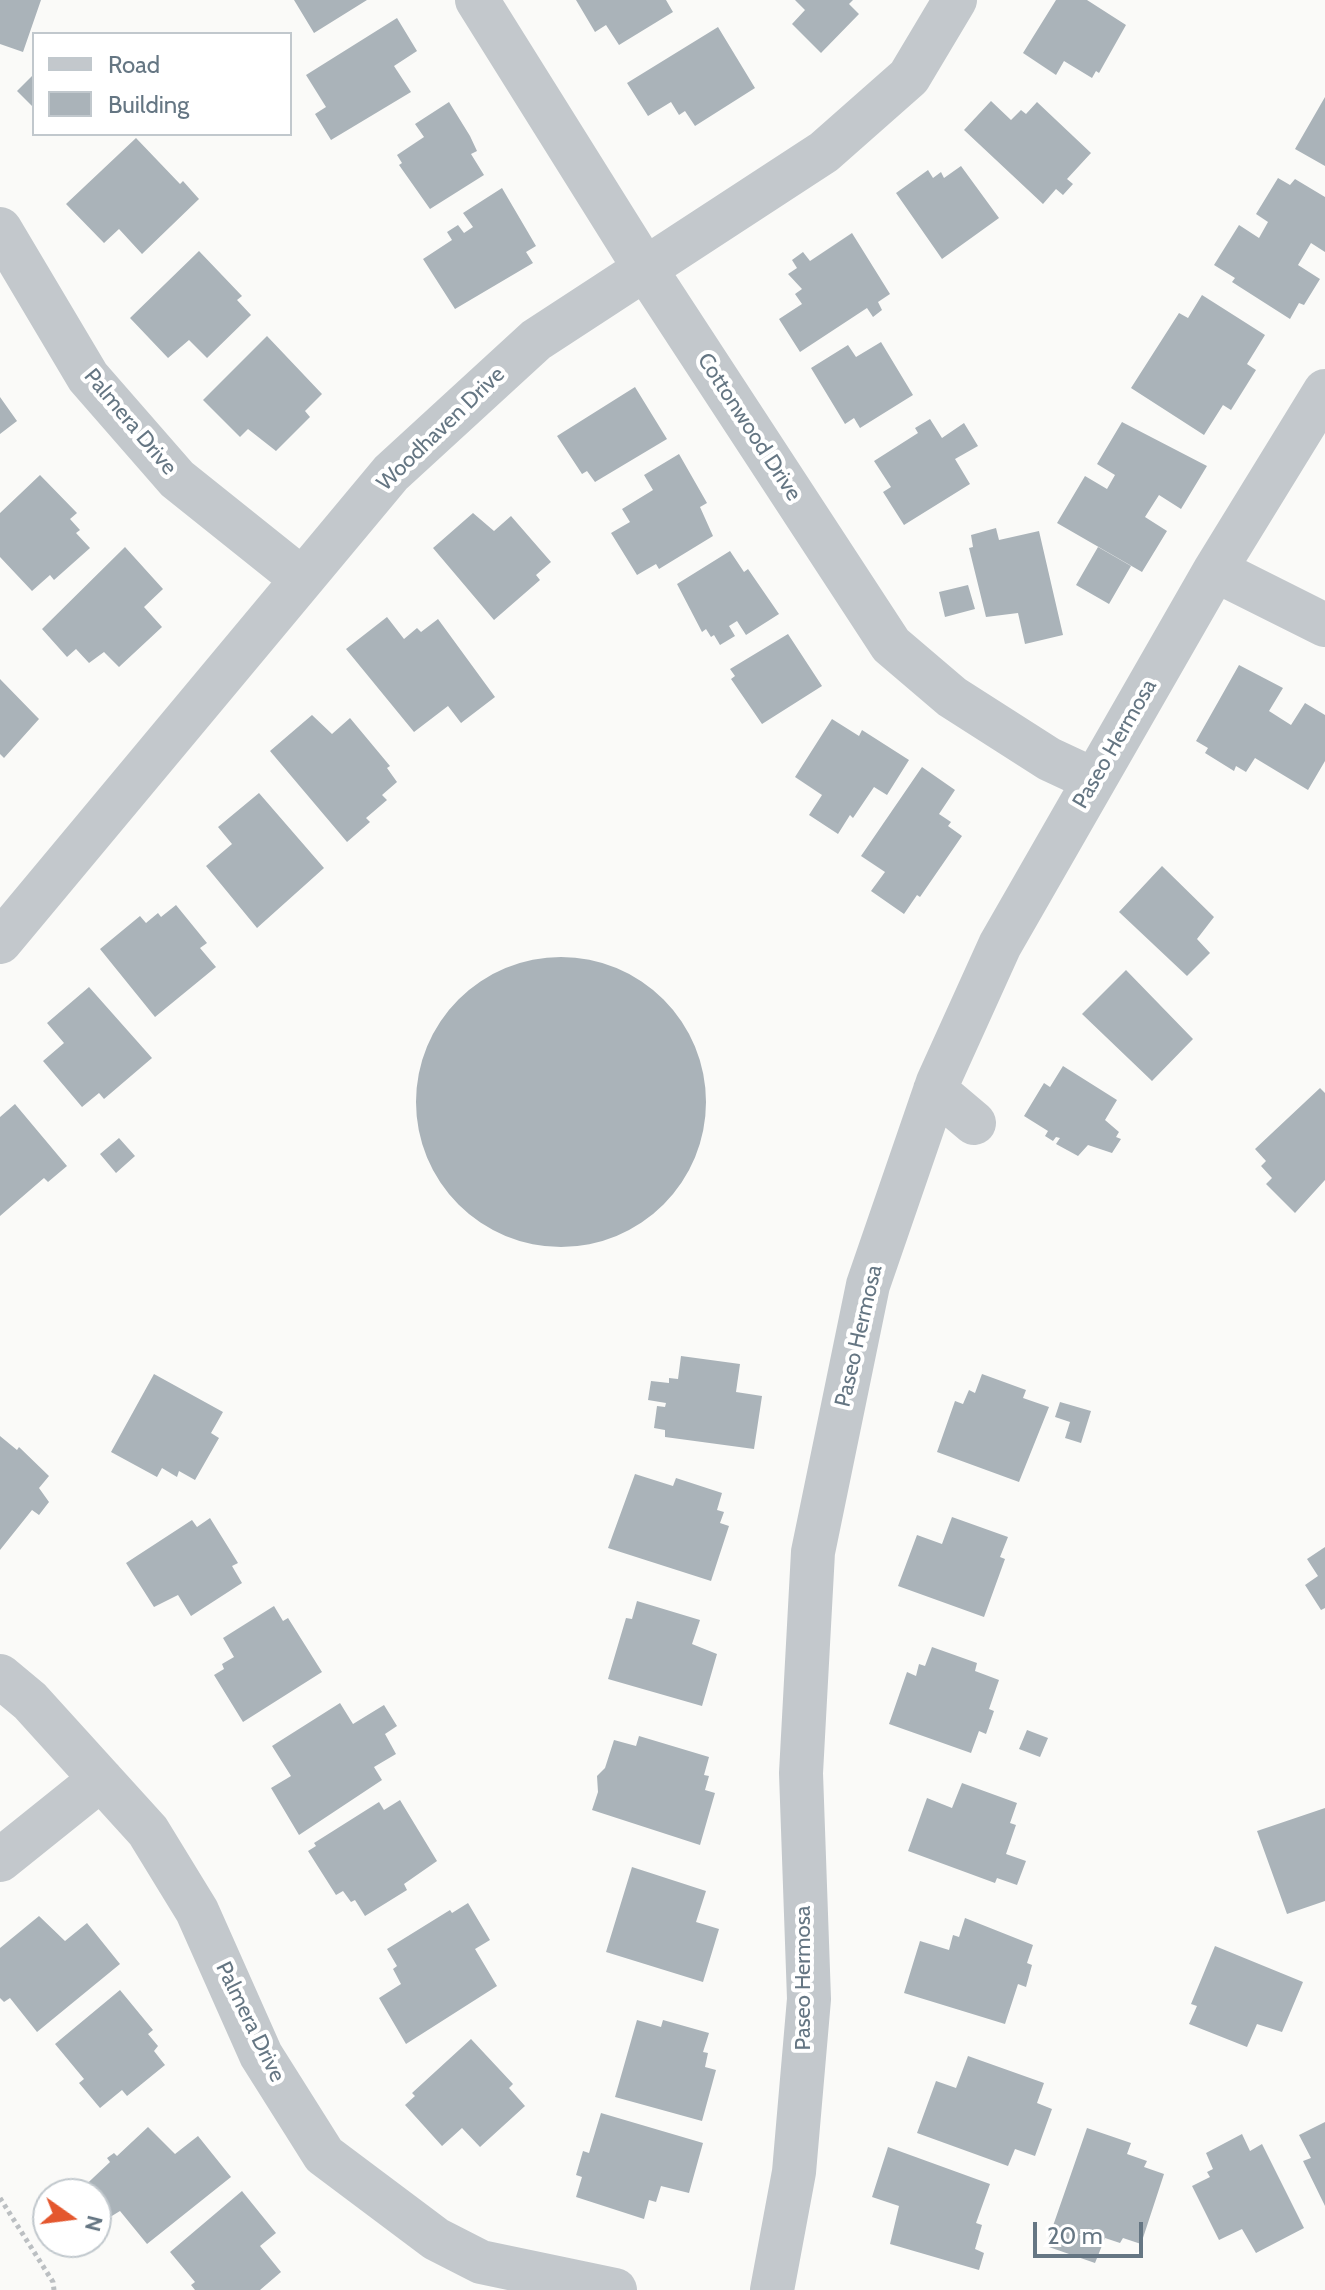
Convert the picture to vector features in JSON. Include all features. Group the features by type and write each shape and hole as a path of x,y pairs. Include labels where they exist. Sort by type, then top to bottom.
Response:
{"street":[{"name":"Cottonwood Drive","path":"477,0 644,267 891,645 952,697 1049,759 1094,780"},
{"name":"Woodhaven Drive","path":"0,942 391,473 536,340 824,152 909,77 955,0"},
{"name":"Palmera Drive","path":"0,229 88,377 177,479 302,579"},
{"name":"Paseo Hermosa","path":"772,2290 794,2172 809,1999 801,1773 813,1552 868,1285 935,1090 1000,945 1215,570 1325,391"},
{"path":"1215,570 1325,625"},
{"path":"935,1090 974,1123"},
{"name":"Palmera Drive","path":"0,1676 30,1701 148,1831 197,1911 261,2055 324,2155 436,2239 481,2262 615,2290"},
{"path":"0,1860 101,1779"}],"path":[{"path":"0,2198 53,2282 54,2290"}],"building":[{"path":"0,0 41,0 23,52 0,44"},
{"path":"294,0 367,0 314,33"},
{"path":"576,0 666,0 673,12 619,45 606,25 595,32"},
{"path":"795,0 853,0 849,4 859,14 821,53 792,24 805,10"},
{"path":"1056,0 1087,0 1126,25 1099,73 1096,71 1092,78 1064,61 1056,75 1023,53"},
{"path":"397,18 417,51 394,66 411,92 331,140 315,114 326,107 306,75"},
{"path":"718,27 755,88 695,126 685,111 679,115 671,102 648,116 627,83"},
{"path":"32,76 32,106 17,91"},
{"path":"1325,97 1325,166 1295,149"},
{"path":"991,101 1011,120 1021,110 1026,114 1037,102 1091,153 1067,179 1073,184 1063,195 1056,189 1043,204 964,130"},
{"path":"449,102 470,136 477,151 471,154 484,175 430,209 399,165 402,163 397,155 424,137 415,124"},
{"path":"136,138 180,184 183,181 199,199 142,254 119,229 104,243 66,204"},
{"path":"961,166 999,218 942,259 896,193 928,170 933,178 941,172 944,178"},
{"path":"1278,178 1290,185 1295,179 1325,197 1325,252 1311,243 1298,265 1320,279 1304,305 1299,303 1290,319 1232,282 1235,278 1214,265 1239,225 1259,238 1268,222 1256,214"},
{"path":"502,188 536,246 526,252 533,263 455,309 423,259 452,240 447,232 458,225 464,233 473,227 463,213"},
{"path":"852,233 890,294 878,302 882,310 873,317 867,308 800,352 779,319 802,304 795,294 802,289 788,274 797,268 792,260 803,252 810,261"},
{"path":"199,251 242,296 237,300 251,315 207,358 189,340 168,358 130,318"},
{"path":"1202,295 1265,335 1247,364 1256,370 1231,410 1223,405 1204,435 1131,388 1179,313 1188,318"},
{"path":"267,336 322,394 305,411 310,417 276,451 248,429 240,437 203,400"},
{"path":"881,342 913,395 860,428 854,418 845,424 811,368 848,345 856,357"},
{"path":"635,387 667,439 595,482 587,471 582,474 557,436"},
{"path":"0,397 17,421 0,434"},
{"path":"930,419 942,438 964,423 978,446 955,459 970,484 904,525 883,492 891,487 874,461 918,433 915,428"},
{"path":"1122,422 1207,466 1181,509 1159,495 1145,517 1167,531 1142,572 1057,523 1085,476 1107,489 1115,475 1097,464"},
{"path":"679,454 707,503 700,507 713,536 659,569 656,564 637,575 611,533 630,522 622,509 653,490 644,475"},
{"path":"40,475 77,513 70,519 80,530 76,533 90,548 54,580 50,575 32,591 0,557 0,513"},
{"path":"473,513 494,531 511,516 551,562 536,575 540,580 494,620 433,548"},
{"path":"996,528 999,540 1039,531 1063,635 1025,644 1018,613 986,617 969,548 973,547 971,535"},
{"path":"125,547 163,589 144,607 162,627 119,667 104,652 89,663 76,649 67,657 42,629"},
{"path":"1098,547 1131,566 1109,604 1076,585"},
{"path":"730,551 744,572 748,569 779,614 746,635 737,621 729,626 735,636 720,645 706,629 702,632 677,584"},
{"path":"968,585 975,609 945,617 939,592"},
{"path":"387,617 404,639 417,628 421,632 438,619 495,697 461,723 448,706 414,732 346,649"},
{"path":"788,634 822,686 762,724 731,679 735,676 730,669"},
{"path":"1239,665 1283,688 1269,711 1291,725 1305,703 1325,715 1325,761 1308,790 1255,758 1246,772 1236,766 1234,771 1205,753 1208,748 1196,741"},
{"path":"0,679 39,719 4,758 0,754"},
{"path":"312,715 332,734 350,718 390,766 387,768 397,782 382,795 387,800 366,818 370,822 347,842 270,751"},
{"path":"832,719 859,736 862,730 909,760 887,795 874,787 838,834 809,815 822,795 795,777"},
{"path":"922,767 955,790 939,814 951,822 948,826 962,836 920,897 917,895 904,914 871,891 885,872 861,856"},
{"path":"259,793 324,868 257,928 206,866 232,844 218,827"},
{"path":"1162,866 1214,917 1197,939 1210,953 1187,976 1119,912"},
{"path":"176,905 207,943 200,948 216,967 155,1017 100,949 140,916 146,923 158,913 161,917"},
{"path":"561,957 603,963 629,974 653,990 673,1010 682,1021 700,1060 706,1102 700,1144 689,1170 673,1194 653,1214 642,1223 603,1241 561,1247 519,1241 493,1230 469,1214 449,1194 440,1183 422,1144 416,1102 422,1060 433,1034 449,1010 469,990 480,981 519,963"},
{"path":"1126,970 1193,1039 1152,1081 1082,1014"},
{"path":"89,987 152,1058 104,1099 99,1093 82,1107 43,1061 64,1043 47,1023"},
{"path":"1063,1066 1117,1100 1105,1120 1119,1132 1116,1137 1121,1139 1112,1153 1088,1145 1078,1156 1056,1144 1060,1138 1056,1137 1053,1141 1045,1136 1048,1131 1024,1116 1044,1083 1050,1087"},
{"path":"1320,1088 1325,1093 1325,1180 1295,1213 1266,1184 1272,1178 1261,1166 1266,1161 1255,1149"},
{"path":"15,1104 67,1166 48,1182 44,1178 0,1216 0,1117"},
{"path":"119,1138 135,1156 116,1173 100,1154"},
{"path":"681,1356 740,1364 736,1392 762,1396 754,1449 665,1437 665,1430 654,1428 657,1406 665,1407 666,1403 648,1400 651,1381 669,1383 669,1378 678,1379"},
{"path":"154,1374 223,1412 211,1433 219,1438 195,1480 179,1471 177,1477 162,1468 157,1477 111,1452"},
{"path":"982,1374 1026,1390 1023,1398 1049,1407 1019,1482 937,1452 955,1401 963,1404 969,1390 975,1393"},
{"path":"1060,1402 1091,1411 1081,1443 1065,1438 1070,1422 1055,1417"},
{"path":"0,1436 17,1450 19,1447 49,1476 39,1488 49,1502 39,1515 32,1510 0,1550"},
{"path":"635,1474 673,1486 676,1478 722,1493 717,1510 724,1512 720,1523 729,1526 711,1581 608,1548"},
{"path":"952,1517 1008,1537 1000,1557 1005,1559 984,1617 898,1586 917,1535 942,1544"},
{"path":"210,1518 238,1563 232,1566 242,1583 191,1616 178,1595 154,1607 126,1563 192,1520 197,1527"},
{"path":"1325,1547 1325,1608 1321,1610 1305,1585 1318,1576 1307,1559"},
{"path":"637,1601 700,1620 692,1644 717,1654 702,1706 608,1679 626,1618 632,1619"},
{"path":"274,1606 283,1621 288,1618 322,1672 243,1722 214,1675 224,1669 222,1664 234,1657 223,1638"},
{"path":"932,1647 977,1663 975,1671 999,1680 989,1709 994,1711 986,1734 979,1731 971,1753 889,1724 907,1672 916,1676 919,1664 925,1666"},
{"path":"340,1703 353,1724 384,1705 397,1726 385,1734 396,1754 374,1767 382,1780 299,1835 271,1788 291,1776 272,1746"},
{"path":"1027,1730 1048,1738 1040,1757 1019,1749"},
{"path":"639,1736 709,1757 704,1775 709,1776 705,1790 715,1793 700,1845 592,1810 598,1792 597,1776 605,1768 614,1740 636,1746"},
{"path":"962,1783 1017,1803 1010,1823 1016,1825 1006,1854 1026,1861 1017,1885 997,1878 995,1883 908,1851 927,1798 952,1808"},
{"path":"400,1800 437,1861 404,1884 407,1890 365,1916 355,1900 351,1902 343,1891 336,1895 308,1851 316,1846 314,1843 379,1802 384,1810"},
{"path":"1325,1808 1325,1901 1287,1914 1257,1831"},
{"path":"632,1867 706,1891 696,1922 719,1929 703,1982 606,1952"},
{"path":"468,1903 490,1940 475,1949 497,1986 406,2044 379,1998 401,1984 393,1969 397,1966 387,1949 450,1910 452,1913"},
{"path":"39,1916 65,1941 87,1923 120,1964 37,2032 10,1998 4,2002 0,1998 0,1948"},
{"path":"965,1918 1033,1945 1027,1963 1032,1965 1026,1987 1018,1984 1005,2024 904,1993 920,1941 949,1950 953,1935 959,1937"},
{"path":"1215,1946 1303,1982 1282,2032 1257,2024 1247,2047 1189,2024 1197,2006 1191,2004"},
{"path":"120,1990 153,2030 148,2034 158,2046 154,2051 165,2065 127,2096 122,2090 100,2108 79,2083 84,2079 55,2044"},
{"path":"637,2020 661,2027 663,2020 709,2033 703,2052 708,2053 705,2067 716,2070 702,2121 615,2097"},
{"path":"471,2039 513,2084 509,2088 525,2106 480,2147 462,2128 442,2146 405,2105 415,2096 412,2093"},
{"path":"968,2056 1044,2083 1037,2103 1052,2109 1035,2156 1015,2149 1008,2166 917,2133 936,2081 956,2088"},
{"path":"601,2113 703,2143 689,2193 661,2186 656,2202 649,2200 644,2219 576,2197 582,2177 576,2175 583,2151 589,2153"},
{"path":"1325,2122 1325,2206 1303,2161 1311,2158 1299,2135"},
{"path":"148,2127 175,2154 198,2136 231,2177 147,2244 120,2211 112,2216 112,2178 93,2178 110,2162 107,2158 114,2153 117,2156"},
{"path":"1087,2128 1131,2143 1127,2154 1147,2161 1144,2167 1164,2174 1141,2244 1123,2238 1120,2243 1105,2238 1095,2263 1046,2246"},
{"path":"1242,2134 1250,2151 1262,2144 1304,2228 1256,2253 1242,2229 1219,2240 1192,2186 1210,2177 1207,2172 1213,2169 1206,2153"},
{"path":"888,2147 990,2184 976,2223 982,2225 975,2249 984,2253 979,2270 890,2244 899,2206 872,2197"},
{"path":"242,2191 276,2233 260,2246 281,2272 260,2290 195,2290 191,2285 195,2282 170,2252"}]}
